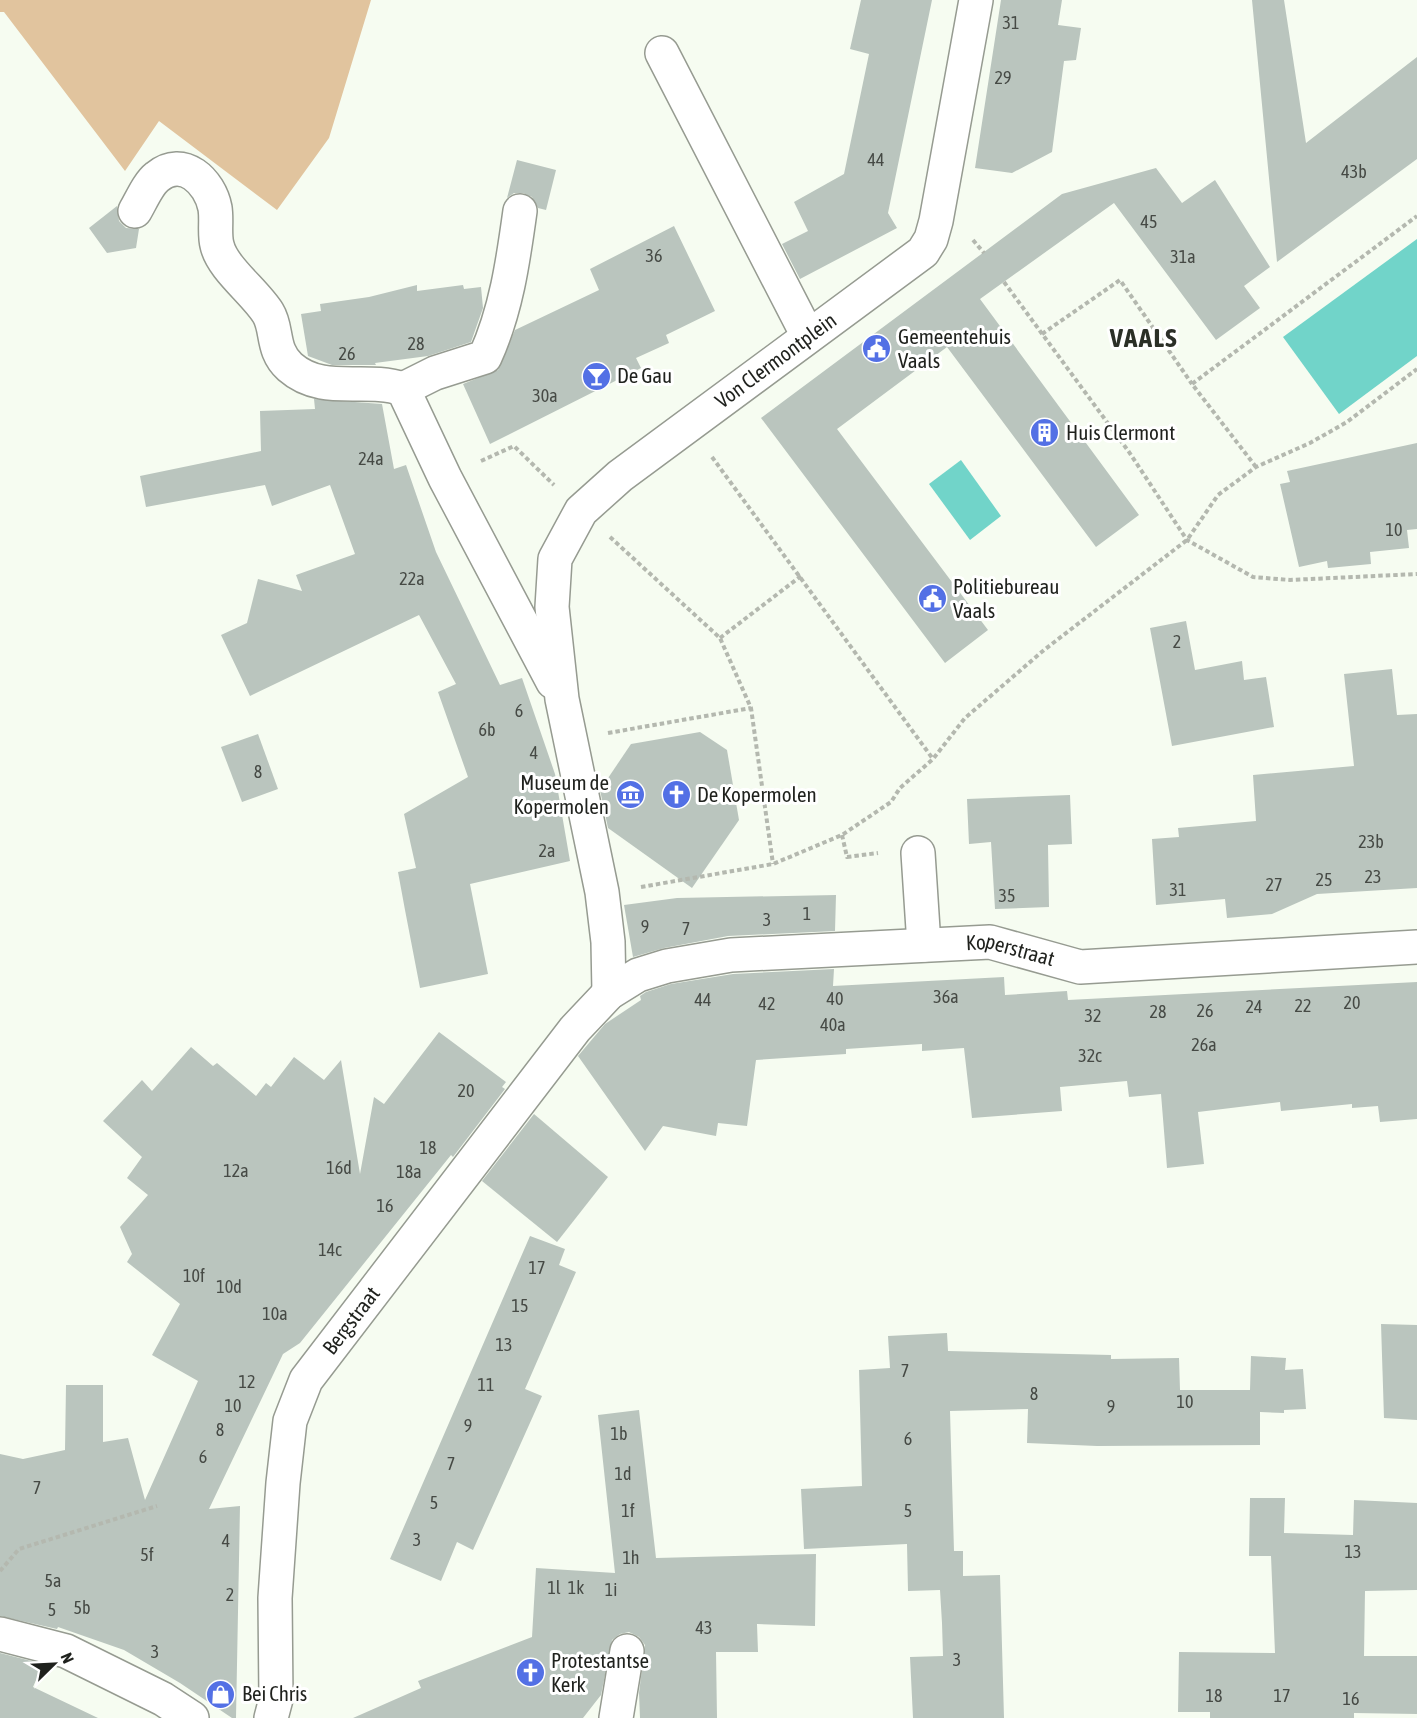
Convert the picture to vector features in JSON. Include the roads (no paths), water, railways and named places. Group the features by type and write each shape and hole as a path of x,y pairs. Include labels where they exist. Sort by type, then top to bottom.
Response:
{"street":[{"name":"Von Clermontplein","path":"609,993 608,942 602,892 572,738 562,699 552,607 555,559 581,511 620,476 923,252 932,239 976,0"},
{"path":"662,53 808,336"},
{"path":"135,211 156,177 174,168 188,170 203,182 215,206 216,243 224,261 251,289 270,316 274,343 288,366 309,381 344,386 388,384 403,389 435,373 484,357 499,326 514,256 520,211"},
{"name":"Von Clermontplein","path":"403,389 445,478 562,699"},
{"path":"918,853 924,945"},
{"name":"Koperstraat","path":"609,993 638,975 667,966 731,955 990,942 1080,967 1417,947"},
{"name":"Bergstraat","path":"271,1718 276,1699 275,1598 284,1473 290,1421 306,1380 576,1029 609,993"},
{"path":"0,1634 66,1651 163,1699 192,1718"},
{"path":"615,1718 627,1651"}],"water":[{"path":"1417,239 1417,356 1339,414 1283,337"},
{"path":"961,460 1001,516 970,540 929,484"}],"place":[{"name":"Gemeentehuis Vaals","path":"877,349"},
{"name":"De Gau","path":"596,376"},
{"name":"Huis Clermont","path":"1045,433"},
{"name":"Politiebureau Vaals","path":"932,599"},
{"name":"Museum de Kopermolen","path":"630,795"},
{"name":"De Kopermolen","path":"676,795"},
{"name":"Protestantse Kerk","path":"530,1673"},
{"name":"Bei Chris","path":"221,1694"}],"district":[{"name":"VAALS","path":"1144,338"}]}
